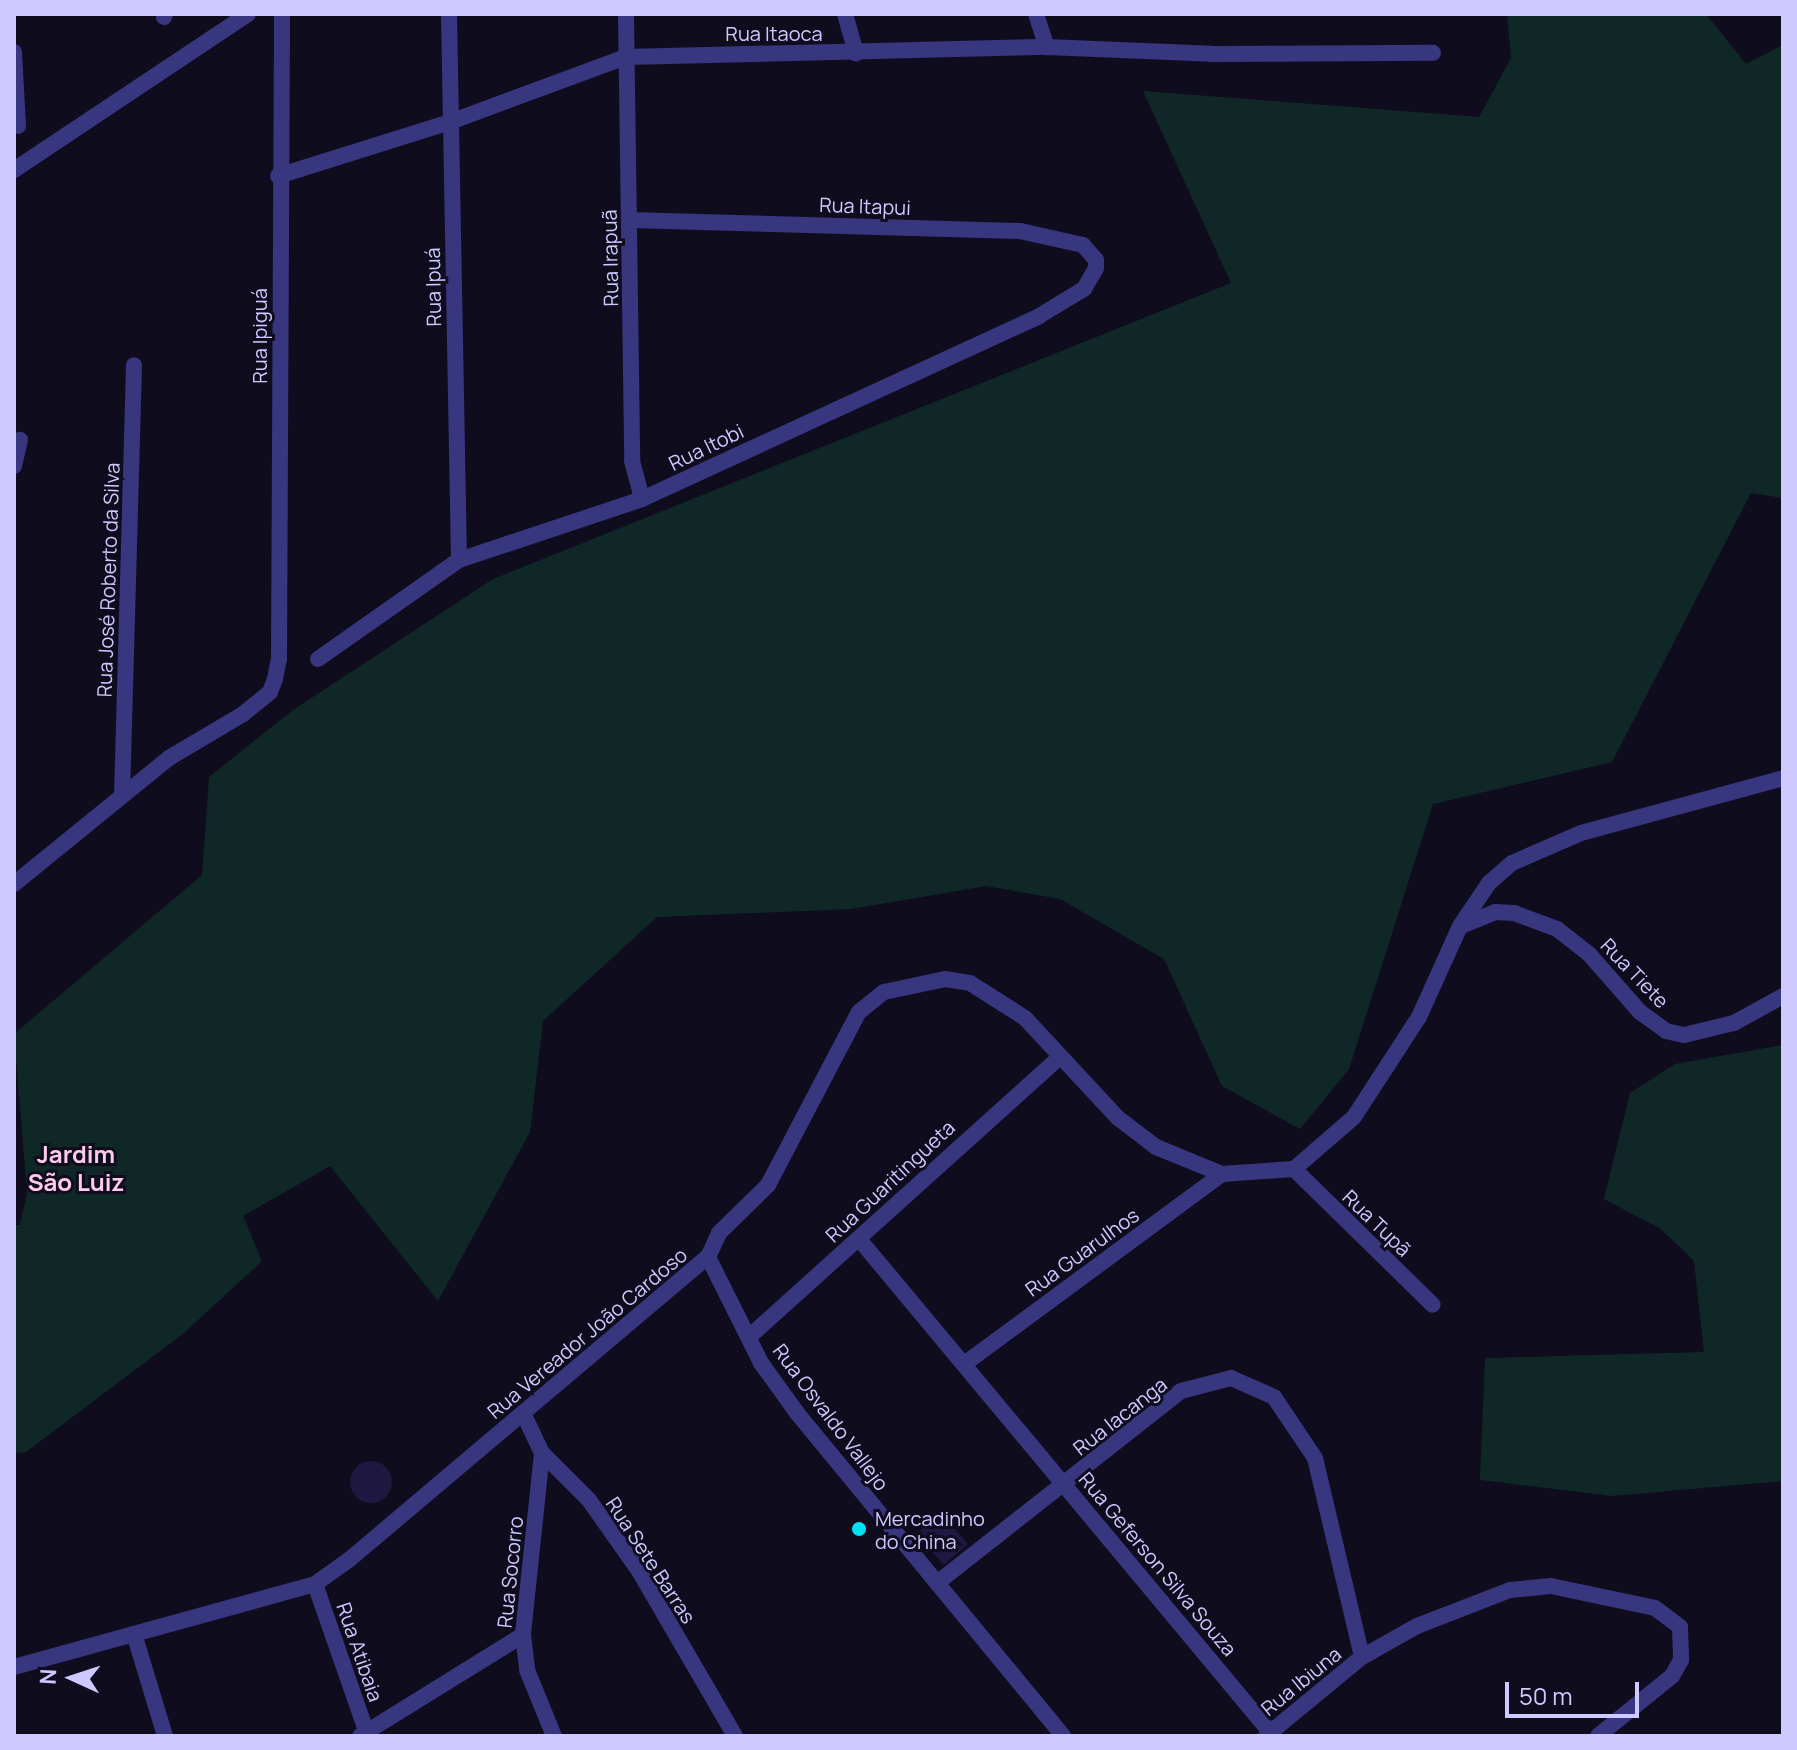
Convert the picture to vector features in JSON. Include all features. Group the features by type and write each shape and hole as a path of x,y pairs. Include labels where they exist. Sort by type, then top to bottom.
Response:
{"street":[{"path":"14,170 248,14"},
{"name":"Rua Ipiguá","path":"122,796 169,758 270,692 279,659 278,176 282,14"},
{"name":"Rua Ipuá","path":"449,14 459,560"},
{"name":"Rua Irapuã","path":"626,14 632,461 642,499"},
{"path":"845,14 856,53"},
{"path":"1036,14 1047,47"},
{"name":"Rua Itaoca","path":"278,176 450,122 626,57 1047,47 1211,54 1433,53"},
{"path":"14,52 18,126"},
{"name":"Rua Itapui","path":"629,220 1020,231 1070,240 1093,255"},
{"name":"Rua Itobi","path":"318,659 459,560 642,499 1072,298 1092,280 1093,255"},
{"name":"Rua José Roberto da Silva","path":"122,796 134,365"},
{"path":"14,466 20,440"},
{"path":"1222,1174 1294,1169 1354,1117 1392,1063 1460,926 1489,883 1536,848 1783,778"},
{"path":"14,884 122,796"},
{"name":"Rua Tiete","path":"1460,926 1495,912 1514,913 1557,929 1589,954 1640,1012 1666,1031 1684,1035 1704,1035 1734,1023 1783,996"},
{"name":"Rua Vereador João Cardoso","path":"14,1667 135,1637 315,1584 708,1257 719,1233 768,1185 859,1012 884,992 945,979 970,983 1025,1018 1118,1118 1156,1147 1222,1174"},
{"name":"Rua Guaritingueta","path":"750,1336 1059,1058"},
{"name":"Rua Tupã","path":"1294,1169 1433,1305"},
{"name":"Rua Guarulhos","path":"967,1362 1222,1174"},
{"name":"Rua Geferson Silva Souza","path":"859,1239 967,1362 1268,1734"},
{"name":"Rua Osvaldo Vallejo","path":"708,1257 761,1363 814,1435 1063,1736"},
{"name":"Rua Iacanga","path":"937,1583 1066,1485 1181,1391 1231,1378 1252,1384 1274,1397 1315,1458 1362,1657"},
{"name":"Rua Sete Barras","path":"523,1413 542,1453 589,1500 639,1571 735,1736"},
{"name":"Rua Socorro","path":"542,1453 523,1635 527,1670 554,1736"},
{"name":"Rua Atibaia","path":"315,1584 365,1735"},
{"name":"Rua Ibiuna","path":"1268,1734 1362,1657 1460,1605 1510,1590 1551,1586 1655,1608 1680,1627 1681,1660 1645,1703 1598,1736"},
{"path":"365,1735 523,1635"},
{"path":"135,1637 165,1736"}],"green space":[{"path":"1507,14 1706,14 1746,64 1783,45 1783,498 1751,493 1612,762 1433,804 1349,1069 1300,1129 1222,1086 1164,959 1060,899 986,886 851,909 657,917 543,1021 530,1132 438,1301 330,1166 243,1216 262,1261 184,1333 26,1452 14,1453 14,1225 20,1225 27,1193 14,1034 202,875 209,777 293,710 493,579 1231,283 1143,91 1479,117 1511,58"},
{"path":"1783,1045 1783,1481 1612,1496 1480,1480 1485,1358 1704,1352 1694,1261 1661,1229 1604,1199 1630,1093 1675,1064"}],"building":[{"path":"371,1461 386,1467 392,1482 386,1497 371,1503 356,1497 350,1482 356,1467"},
{"path":"941,1513 968,1544 944,1565 917,1534"}],"place":[{"name":"Mercadinho do China","path":"859,1529"}],"district":[{"name":"Jardim São Luiz","path":"76,1168"}]}
